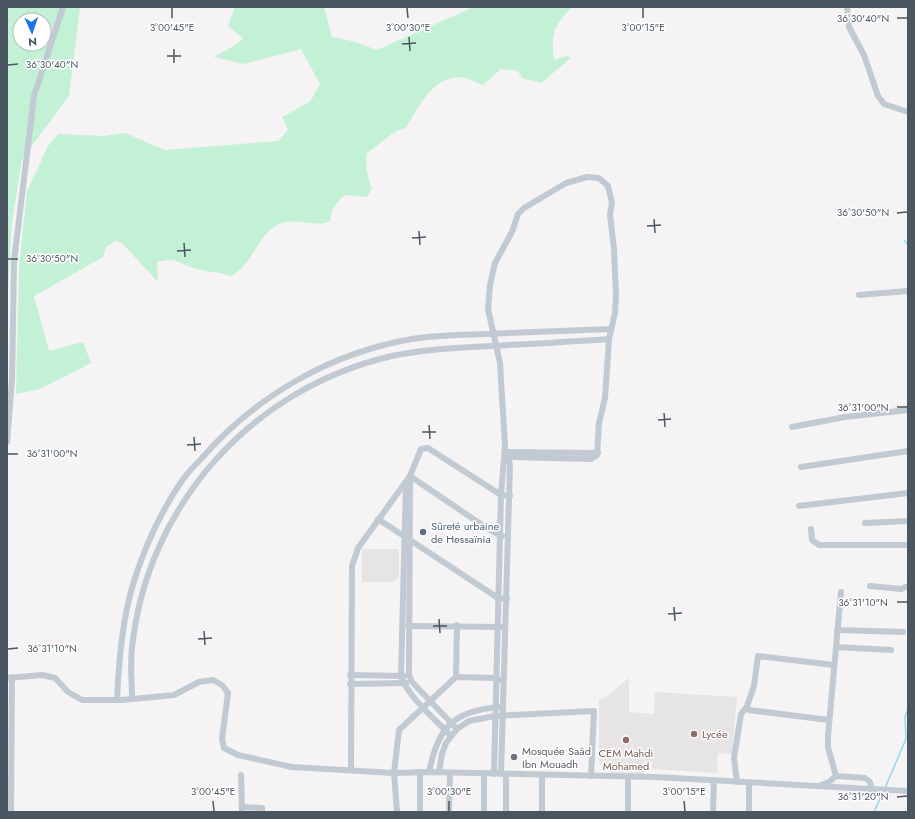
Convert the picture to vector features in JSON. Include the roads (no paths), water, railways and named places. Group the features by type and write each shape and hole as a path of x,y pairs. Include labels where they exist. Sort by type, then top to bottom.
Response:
{"street":[{"path":"7,442 12,380 14,261 34,96 63,7"},
{"path":"847,7 849,27 864,55 878,96 884,104 908,112"},
{"path":"504,456 546,455 592,459 598,453 599,423 605,398 608,339 615,313 616,296 615,265 610,214 612,202 607,184 602,179 593,176 562,185 526,206 520,212 512,232 495,263 491,278 488,309 500,363 504,456 501,495 495,716 500,774 506,812"},
{"path":"859,295 908,290"},
{"path":"117,700 119,659 126,613 134,581 149,540 166,506 182,480 236,422 290,384 320,368 355,354 385,345 412,339 610,329"},
{"path":"132,699 132,649 139,609 152,561 166,530 181,503 200,477 223,451 251,426 279,405 331,376 363,364 427,350 608,339"},
{"path":"792,427 845,417 908,410"},
{"path":"351,769 350,675 352,566 358,548 409,479 421,449 428,448 501,495 510,496"},
{"path":"801,468 908,451"},
{"path":"500,774 510,496 510,464 509,460 504,456"},
{"path":"409,479 500,536 508,536"},
{"path":"409,479 404,537 401,676 404,683 423,707 451,736"},
{"path":"409,479 411,626 409,675 412,682 457,729"},
{"path":"799,506 908,493"},
{"path":"378,519 498,598 507,599"},
{"path":"865,523 908,521"},
{"path":"811,529 812,540 820,545 871,543 908,544"},
{"path":"870,586 901,589 908,586"},
{"path":"836,776 828,747 829,720 841,592"},
{"path":"402,626 506,627"},
{"path":"456,677 457,626"},
{"path":"837,630 902,632"},
{"path":"836,647 891,650"},
{"path":"829,720 749,710 747,706 754,686 758,656 834,665"},
{"path":"11,812 10,678 42,675 55,678 68,692 82,700 117,700 174,695 199,682 213,680 222,685 228,693 222,739 224,748 238,755 292,767 351,769 394,773 450,772 714,780 908,791"},
{"path":"350,675 409,675"},
{"path":"397,812 394,773 398,730 456,677 496,678 503,682"},
{"path":"350,684 412,682"},
{"path":"429,772 434,750 445,729 451,723 466,714 502,707"},
{"path":"737,782 734,758 741,714 745,709"},
{"path":"439,772 442,754 451,736 457,729 469,721 502,715 594,711 591,776"},
{"path":"420,772 420,812"},
{"path":"449,812 450,772"},
{"path":"484,773 484,812"},
{"path":"241,775 242,810 262,808 262,812"},
{"path":"542,775 542,812"},
{"path":"817,786 829,782 836,776 865,778 870,782 872,789"},
{"path":"628,777 628,812"},
{"path":"712,812 714,780"},
{"path":"748,782 749,812"}],"waterway":[{"path":"904,240 908,245"},
{"path":"885,788 906,739 905,717 908,709"},
{"path":"874,812 883,792"}],"place":[{"name":"Sûreté urbaine de Hessaïnia","path":"423,532"},
{"name":"Lycée","path":"694,734"},
{"name":"CEM Mahdi Mohamed","path":"626,740"},
{"name":"Mosquée Saâd Ibn Mouadh","path":"514,757"}]}
